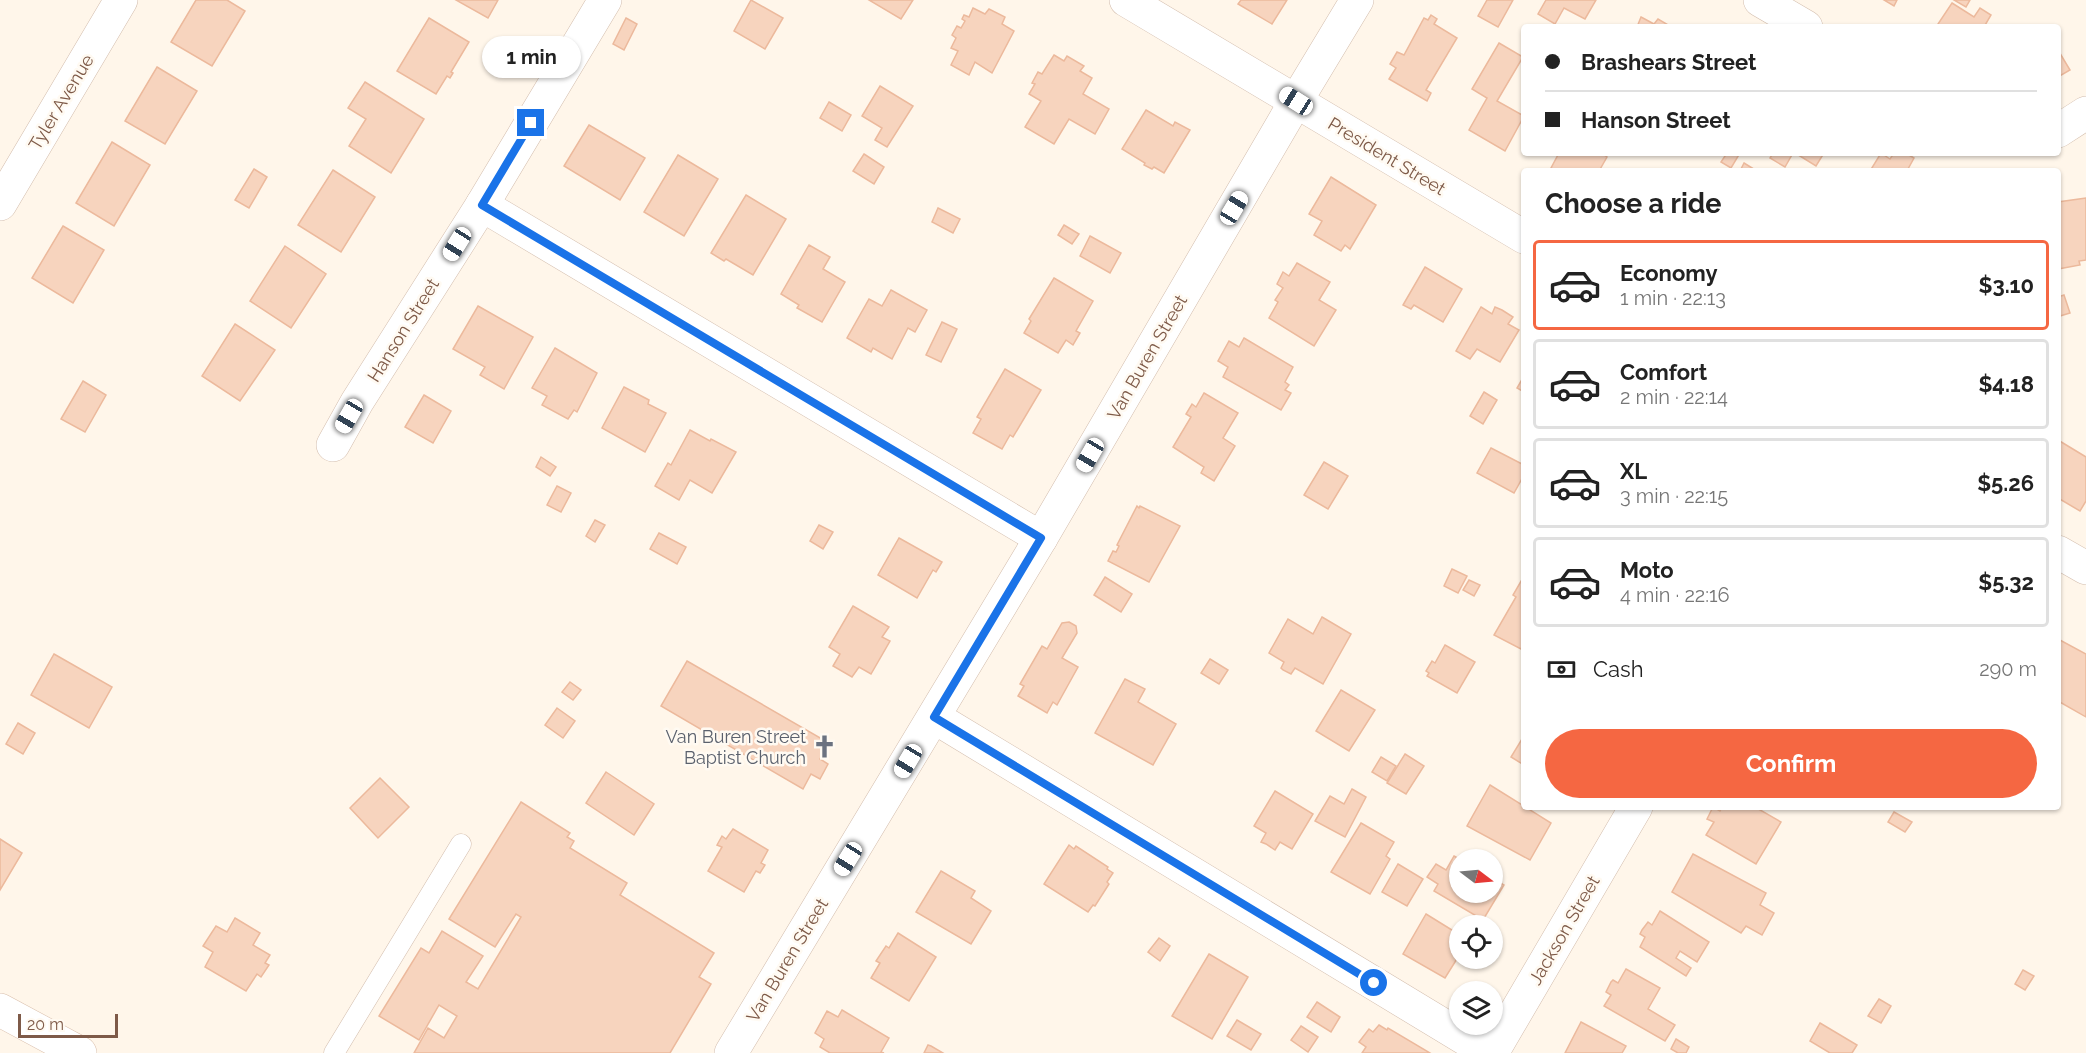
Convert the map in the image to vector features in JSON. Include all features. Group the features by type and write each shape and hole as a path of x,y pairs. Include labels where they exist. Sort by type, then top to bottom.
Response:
{"street":[{"name":"Tyler Avenue","path":"0,204 121,0"},
{"name":"Hanson Street","path":"333,445 357,402 482,205 605,0"},
{"name":"President Street","path":"1126,0 1521,235"},
{"name":"Van Buren Street","path":"730,1053 1041,538 1357,0"},
{"path":"1760,0 1801,24"},
{"path":"2061,129 2086,113"},
{"path":"482,205 1041,538"},
{"path":"2061,554 2086,568"},
{"path":"934,717 1490,1053"},
{"name":"Jackson Street","path":"1490,1053 1634,810"},
{"path":"0,1010 80,1053"}],"lane":[{"path":"334,1053 461,844"}],"building":[{"path":"196,0 227,0 245,11 212,66 171,42"},
{"path":"456,0 498,0 488,18"},
{"path":"751,0 783,18 765,49 734,31"},
{"path":"869,0 913,0 901,19"},
{"path":"1241,0 1287,0 1272,24 1238,4"},
{"path":"1487,0 1513,0 1498,27 1478,16"},
{"path":"1546,0 1596,0 1585,19 1564,8 1555,24 1538,14"},
{"path":"1884,0 1897,0 1894,6"},
{"path":"1954,0 1970,0 1966,7"},
{"path":"1952,3 1974,17 1980,8 1991,15 1986,24 1938,24"},
{"path":"973,8 985,14 989,9 1005,17 1002,24 1014,31 992,73 975,62 969,75 951,65 958,51 951,48 956,38 952,35 957,26 961,28 965,21 962,19 964,15 969,17"},
{"path":"1431,15 1437,19 1434,24 1457,38 1426,90 1431,93 1427,101 1389,79 1396,68 1390,64 1397,52 1404,55 1424,18 1428,20"},
{"path":"1641,17 1654,24 1638,24"},
{"path":"429,18 469,42 451,72 453,73 450,78 447,76 436,94 397,71"},
{"path":"626,18 637,24 624,50 613,44"},
{"path":"1658,19 1667,24 1654,24"},
{"path":"1499,43 1521,56 1521,60 1497,101 1521,114 1521,122 1505,151 1469,130 1487,98 1472,89"},
{"path":"1054,55 1064,61 1067,56 1084,66 1080,71 1092,78 1083,94 1109,109 1095,134 1069,119 1054,144 1025,127 1041,101 1029,94 1035,84 1032,83 1038,72 1042,74"},
{"path":"2061,55 2070,70 2061,75"},
{"path":"157,67 197,91 165,144 125,121"},
{"path":"365,82 424,119 391,173 349,146 366,119 348,108"},
{"path":"880,86 913,106 887,147 875,140 882,128 862,116"},
{"path":"829,102 851,115 842,131 820,118"},
{"path":"1146,110 1173,126 1175,122 1190,130 1164,173 1154,167 1152,169 1144,165 1145,163 1122,149"},
{"path":"589,125 645,158 620,200 564,166"},
{"path":"112,142 150,165 114,226 76,203"},
{"path":"864,154 884,167 874,184 853,171"},
{"path":"678,155 718,179 684,236 644,212"},
{"path":"1557,156 1607,157 1601,168 1551,168"},
{"path":"1725,156 1738,156 1731,168 1721,162"},
{"path":"1771,156 1791,156 1785,167 1770,158"},
{"path":"1800,156 1822,156 1816,166"},
{"path":"1879,156 1890,159 1892,156 1914,158 1909,168 1872,168"},
{"path":"1744,163 1752,168 1742,168"},
{"path":"254,169 267,177 249,208 235,200"},
{"path":"333,170 375,197 341,252 298,225"},
{"path":"1331,177 1376,205 1350,249 1345,245 1341,251 1314,235 1322,221 1309,214"},
{"path":"746,195 786,219 753,275 711,253"},
{"path":"2086,198 2086,260 2079,261 2080,265 2061,268 2061,202"},
{"path":"938,208 960,219 953,233 932,222"},
{"path":"1064,225 1079,234 1072,244 1058,235"},
{"path":"63,226 104,250 73,303 32,278"},
{"path":"1090,236 1121,253 1110,273 1080,256"},
{"path":"809,245 830,257 823,269 845,282 822,322 797,308 799,305 781,294"},
{"path":"285,246 326,274 291,328 250,301"},
{"path":"1297,263 1330,282 1319,300 1336,310 1314,346 1269,318 1278,302 1275,300 1283,288 1277,284 1283,272 1289,276"},
{"path":"1425,267 1462,289 1443,322 1414,305 1411,309 1403,305"},
{"path":"1054,278 1093,301 1076,331 1080,333 1073,345 1066,340 1058,353 1024,333 1031,321 1029,319"},
{"path":"891,290 927,310 915,332 908,328 892,359 873,348 871,352 847,338 869,299 882,306"},
{"path":"2064,295 2070,313 2061,316 2061,296"},
{"path":"478,306 533,337 504,389 480,375 485,367 453,349"},
{"path":"1481,307 1492,314 1495,307 1502,310 1513,317 1508,324 1519,330 1500,362 1477,349 1470,359 1456,351"},
{"path":"942,322 957,329 941,362 926,355"},
{"path":"235,324 275,350 240,401 202,376"},
{"path":"1244,338 1293,367 1285,382 1289,385 1285,390 1291,393 1281,410 1223,377 1228,367 1218,361 1229,341 1239,347"},
{"path":"555,348 597,373 577,412 574,410 568,419 542,405 547,396 532,388"},
{"path":"1005,369 1041,390 1013,437 1010,435 1002,449 973,433 981,419 977,417"},
{"path":"83,381 106,395 85,432 61,419"},
{"path":"624,387 649,400 648,404 666,413 645,452 602,428"},
{"path":"1484,392 1497,400 1483,424 1470,416"},
{"path":"1204,393 1238,413 1223,438 1235,446 1214,481 1201,473 1204,467 1173,447 1191,417 1186,414 1192,404 1196,407"},
{"path":"424,395 451,411 433,443 405,427"},
{"path":"690,430 736,452 712,493 690,480 679,500 655,486 668,463 671,465"},
{"path":"2061,442 2086,457 2086,501 2080,511 2061,500"},
{"path":"1491,448 1521,463 1521,480 1514,493 1477,473"},
{"path":"541,457 556,467 550,476 536,467"},
{"path":"1324,462 1348,476 1328,509 1304,495"},
{"path":"557,486 571,493 561,512 547,505"},
{"path":"1137,506 1180,526 1149,582 1108,561 1113,551 1116,552 1119,546 1117,545"},
{"path":"595,520 605,525 595,542 586,536"},
{"path":"819,525 833,532 823,549 810,541"},
{"path":"659,533 686,547 677,564 650,549"},
{"path":"899,538 942,562 936,572 933,570 917,598 878,575"},
{"path":"1452,569 1467,576 1458,593 1444,586"},
{"path":"1105,577 1132,594 1121,612 1094,595"},
{"path":"1469,580 1480,585 1474,596 1463,590"},
{"path":"1521,581 1521,649 1494,635 1516,597 1513,595"},
{"path":"853,606 889,627 882,637 890,641 871,674 859,667 852,677 833,666 840,654 829,647"},
{"path":"1322,617 1351,634 1323,684 1295,668 1291,674 1283,670 1281,668 1284,662 1269,653 1288,619 1313,634"},
{"path":"1069,622 1076,626 1077,633 1062,658 1078,667 1057,705 1053,702 1047,713 1018,696 1024,686 1020,684 1042,646 1047,649 1062,623"},
{"path":"2061,641 2086,654 2086,717 2061,703"},
{"path":"1445,645 1475,662 1457,693 1427,676 1429,673 1426,671 1432,661 1435,663"},
{"path":"54,654 112,687 89,728 31,695"},
{"path":"1210,659 1228,670 1219,684 1201,673"},
{"path":"687,661 829,743 820,759 828,764 820,779 811,774 803,789 661,706"},
{"path":"1125,679 1145,689 1138,702 1176,724 1153,765 1095,733"},
{"path":"570,682 581,690 573,700 562,692"},
{"path":"1341,690 1375,710 1349,751 1316,731"},
{"path":"557,708 575,721 563,738 545,725"},
{"path":"18,723 35,733 23,754 6,744"},
{"path":"1521,741 1521,763 1511,757"},
{"path":"1405,754 1424,766 1406,794 1387,783"},
{"path":"1381,757 1396,766 1387,781 1372,772"},
{"path":"606,772 654,804 634,835 586,803"},
{"path":"380,778 409,807 378,838 350,808"},
{"path":"1490,785 1521,804 1521,810 1530,810 1551,823 1530,860 1467,826"},
{"path":"1352,789 1366,797 1345,837 1315,821 1330,796 1344,804"},
{"path":"1275,791 1313,814 1292,849 1280,842 1275,850 1261,842 1266,833 1254,826"},
{"path":"521,802 570,833 567,837 574,841 570,848 627,883 620,895 714,953 699,977 711,984 670,1053 414,1053 428,1028 444,1038 457,1016 439,1005 419,1040 379,1016 421,948 429,953 442,931 483,956 466,982 478,989 521,917 516,914 495,947 449,919"},
{"path":"1712,810 1760,810 1781,822 1756,864 1706,835 1714,822 1707,819"},
{"path":"1894,812 1912,822 1905,832 1888,822"},
{"path":"1361,823 1394,842 1386,856 1390,859 1370,894 1331,872"},
{"path":"733,829 768,850 761,863 765,865 760,873 756,871 744,892 708,871 722,847 717,845 722,836 726,839"},
{"path":"0,839 22,853 0,890"},
{"path":"1069,845 1074,849 1076,846 1108,867 1107,869 1113,873 1095,906 1093,905 1088,912 1044,884"},
{"path":"1693,854 1766,893 1760,905 1774,913 1762,935 1746,926 1741,933 1672,892"},
{"path":"1398,864 1423,879 1407,906 1382,892"},
{"path":"1436,864 1446,870 1449,865 1449,900 1434,891 1438,884 1427,877"},
{"path":"941,871 975,891 971,898 991,911 971,944 916,912"},
{"path":"1454,903 1493,903 1486,915 1475,915"},
{"path":"1660,911 1709,942 1697,962 1680,951 1676,958 1691,968 1686,976 1640,947 1645,937 1640,934 1642,930 1648,922 1652,925"},
{"path":"1426,914 1449,928 1451,969 1445,978 1403,954"},
{"path":"235,918 260,933 253,945 270,955 265,963 269,965 261,977 257,974 246,991 205,967 213,952 203,946 216,926 227,932"},
{"path":"898,933 936,957 909,1001 871,978 880,963 876,961 886,946 889,948"},
{"path":"1159,938 1170,946 1160,961 1148,952"},
{"path":"1209,954 1248,977 1212,1039 1172,1016"},
{"path":"1626,969 1660,988 1648,1009 1675,1025 1665,1041 1604,1006 1611,995 1606,992 1611,982 1613,980 1618,983"},
{"path":"2023,970 2034,976 2025,990 2015,984"},
{"path":"1879,999 1891,1006 1881,1023 1868,1016"},
{"path":"1317,1002 1340,1017 1331,1032 1307,1017"},
{"path":"842,1010 889,1038 881,1052 884,1053 830,1053 820,1047 824,1039 815,1033 827,1011 838,1017"},
{"path":"1237,1020 1261,1034 1251,1050 1227,1036"},
{"path":"1581,1022 1626,1046 1622,1053 1565,1053"},
{"path":"1820,1023 1857,1045 1852,1053 1830,1053 1810,1041"},
{"path":"1379,1025 1430,1053 1362,1053 1366,1047 1359,1042 1369,1029 1373,1032"},
{"path":"1301,1026 1318,1037 1308,1052 1291,1040"},
{"path":"1676,1039 1689,1047 1686,1053 1678,1053 1671,1049"},
{"path":"928,1045 931,1046 943,1053 924,1053"}],"place":[{"name":"Van Buren Street Baptist Church","path":"824,746"}],"route":[{"path":"531,123 482,205 1041,538 934,717 1374,983"}]}
